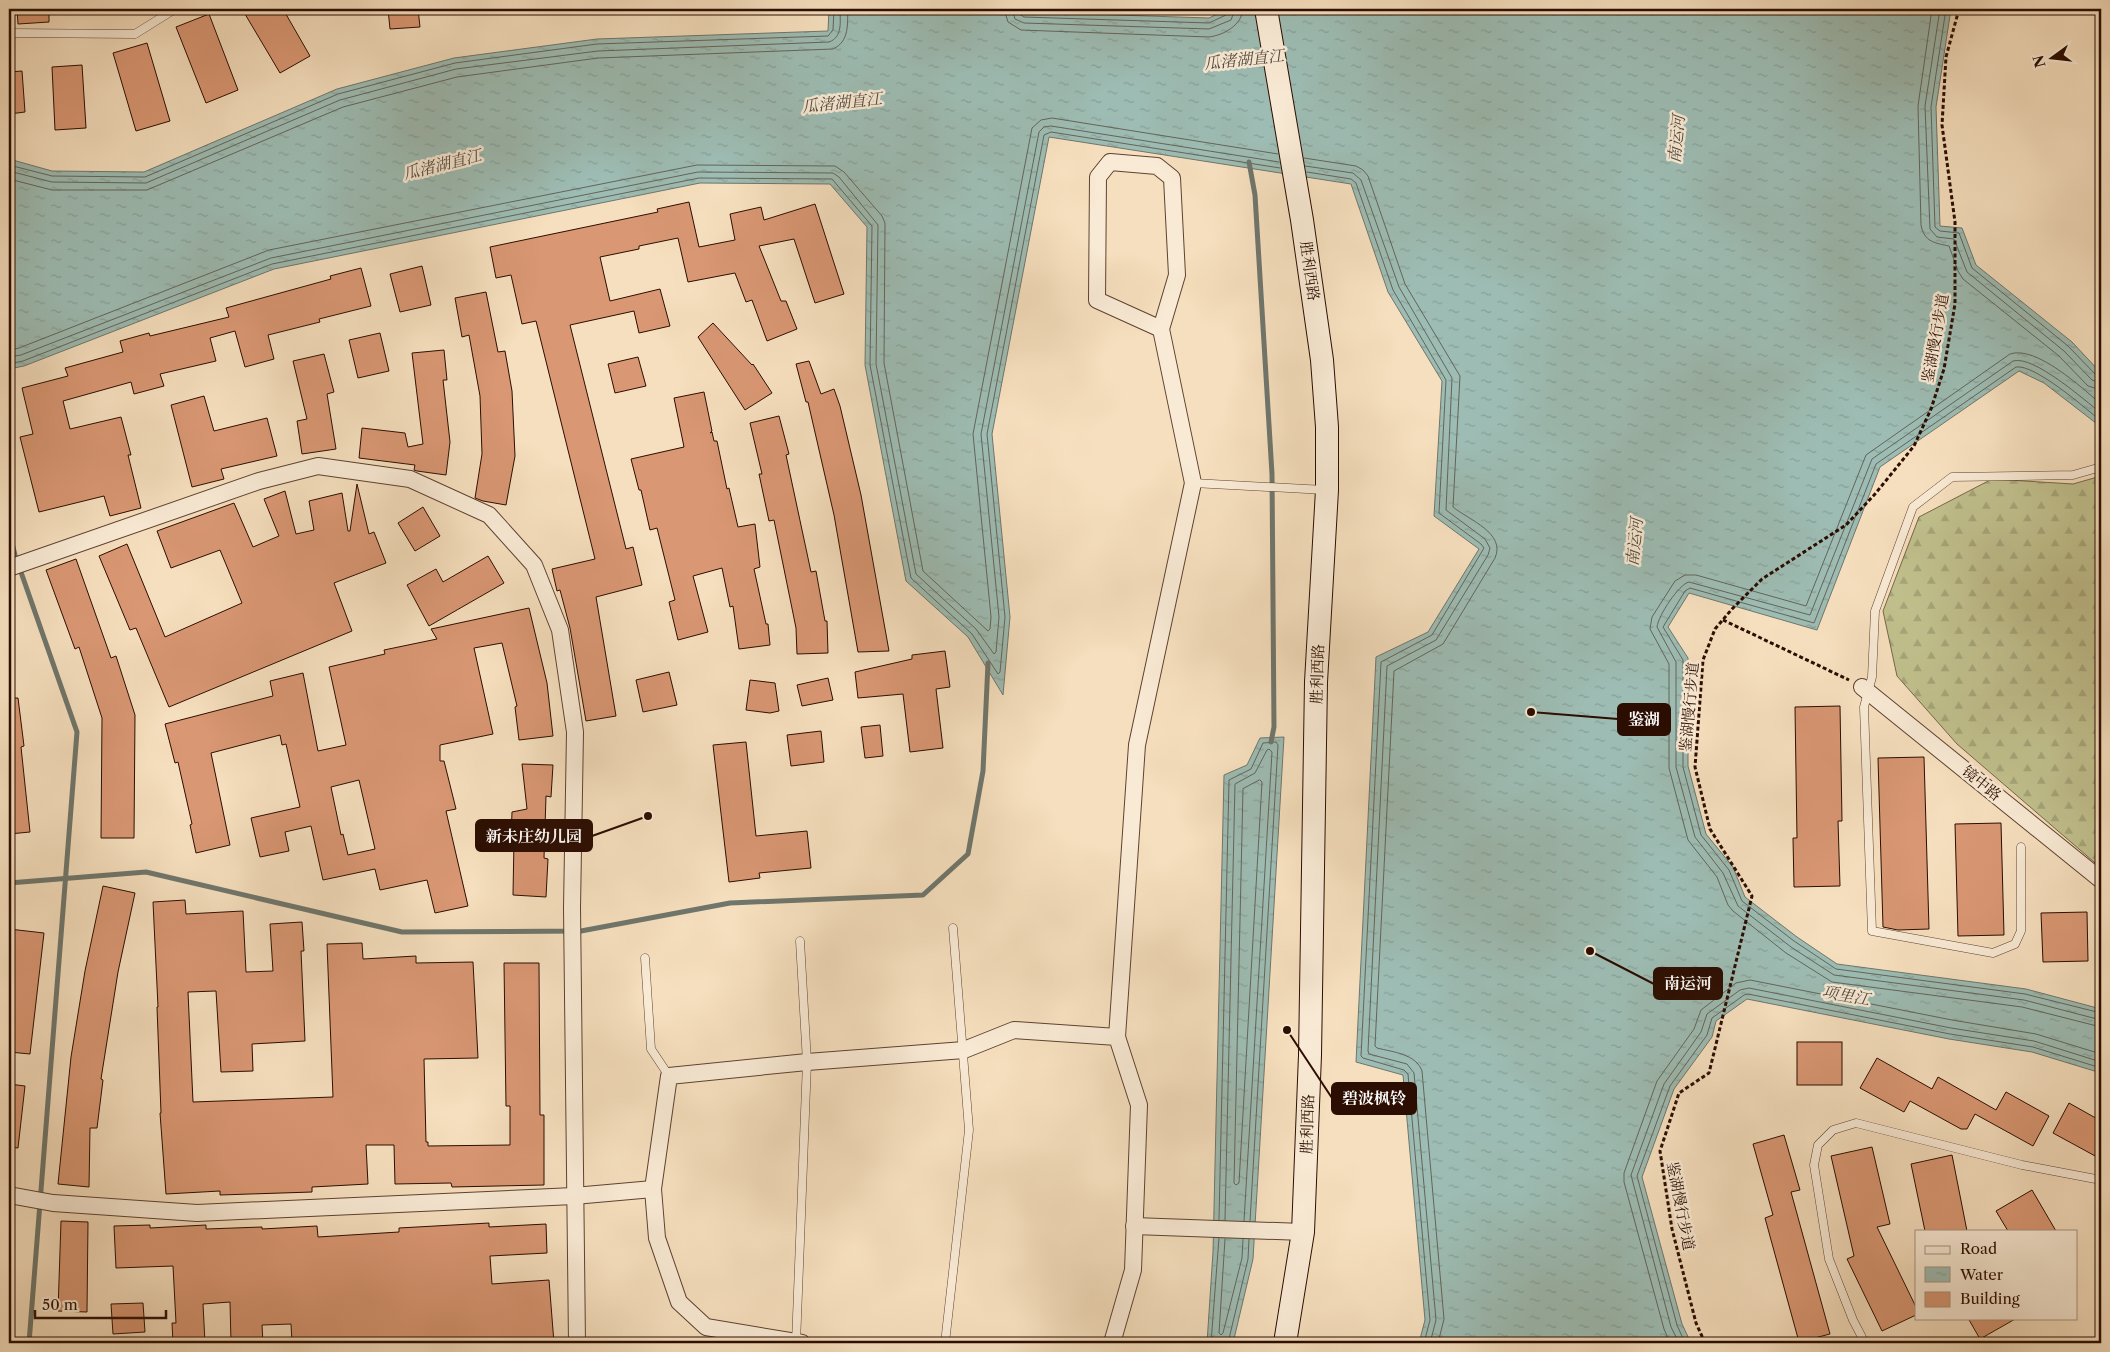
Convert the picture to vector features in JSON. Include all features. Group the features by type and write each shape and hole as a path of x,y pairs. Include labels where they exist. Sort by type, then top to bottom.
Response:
{"street":[{"name":"胜利西路","path":"1266,9 1302,220 1322,360 1327,490 1316,682 1310,1056 1303,1232 1285,1343"},
{"path":"1112,1343 1133,1270 1139,1105 1117,1036 1137,744 1193,483 1161,329 1177,275 1172,178 1157,166 1110,162 1098,177 1097,300 1161,329"},
{"path":"9,568 259,482 318,466 410,479 489,515 534,564 560,630 575,732 572,951 576,1343"},
{"name":"镜中路","path":"1865,689 2101,880"},
{"path":"798,1343 706,1327 679,1302 658,1238 653,1188 669,1076 807,1062 964,1050 1014,1030 1117,1036"},
{"path":"11,1195 53,1203 197,1213 574,1196 653,1188"},
{"path":"1134,1226 1303,1232"}],"lane":[{"path":"9,33 134,34 175,9"},
{"path":"2021,847 2021,931 2015,944 1993,953 1872,931 1864,706 1865,689 1872,677 1875,610 1913,506 1952,477 2073,475 2101,467"},
{"path":"1193,483 1327,490"},
{"path":"945,1343 969,1130 953,928"},
{"path":"798,1343 807,1062 800,941"},
{"path":"645,958 651,1049 669,1076"},
{"path":"1865,1343 1853,1320 1829,1259 1814,1165 1818,1144 1832,1130 1856,1123 2022,1165 2101,1180"}],"path":[{"name":"鉴湖慢行步道","path":"1705,1343 1696,1323 1672,1230 1660,1151 1679,1093 1709,1073 1752,896 1710,829 1695,767 1704,660 1716,630 1723,620 1762,579 1846,525 1914,446 1932,409 1944,369 1955,304 1955,222 1942,125 1946,56 1959,9"},
{"path":"1723,620 1865,689"}],"green space":[{"path":"2101,476 2101,868 1957,744 1897,676 1883,611 1919,517 1992,479 2073,484"}],"water":[{"path":"829,9 1023,9 1024,12 1209,18 1228,9 1951,9 1936,107 1940,226 1962,228 1976,265 2072,342 2101,373 2101,427 2044,383 2019,371 1880,467 1817,630 1689,593 1668,627 1688,658 1688,766 1706,834 1733,867 1745,897 1797,937 1837,964 2026,989 2101,1009 2101,1073 2032,1052 1949,1039 1747,999 1716,1021 1712,1037 1674,1089 1642,1177 1682,1324 1691,1343 1419,1343 1425,1320 1403,1075 1356,1062 1376,657 1428,632 1479,549 1434,516 1442,381 1388,292 1351,184 1049,137 992,434 1010,617 1003,695 968,637 906,581 865,365 867,227 830,184 700,183 274,269 24,366 9,369 9,159 52,171 144,172 337,89 454,58 597,39 828,31"},
{"path":"1284,737 1253,1259 1233,1343 1207,1343 1213,1252 1224,775 1247,765 1260,738"}],"building":[{"path":"17,9 49,9 49,22 18,24"},
{"path":"242,9 283,9 310,56 280,73"},
{"path":"388,9 418,9 420,27 390,29"},
{"path":"209,14 238,90 206,103 176,27"},
{"path":"147,43 170,121 136,131 113,53"},
{"path":"82,65 86,128 55,130 52,67"},
{"path":"22,71 25,112 9,114 9,72"},
{"path":"689,202 699,247 735,240 730,214 761,207 764,220 815,204 844,294 815,303 794,239 759,246 781,301 786,301 797,329 767,341 752,300 746,302 735,273 688,282 678,238 600,257 610,301 660,289 670,326 639,333 634,311 570,325 626,549 633,547 642,585 596,597 616,716 586,721 570,628 560,590 557,591 552,569 595,559 536,321 522,324 511,275 496,278 490,247 658,212 657,209"},
{"path":"422,266 431,305 400,312 390,274"},
{"path":"361,268 371,306 319,319 320,322 268,335 274,359 245,367 235,331 210,338 216,361 160,374 164,386 134,394 131,382 63,401 70,429 121,417 131,455 128,455 141,508 110,516 104,496 39,512 20,437 33,434 22,388 68,376 65,368 123,352 120,341 149,333 150,336 229,317 226,308 331,279 330,276"},
{"path":"486,292 498,352 505,351 512,391 515,456 506,505 475,498 482,454 480,396 469,335 462,337 455,298"},
{"path":"713,323 753,364 772,393 745,410 698,337"},
{"path":"380,333 389,371 358,378 349,340"},
{"path":"444,350 447,380 443,380 450,442 446,475 417,471 414,470 415,465 359,458 362,428 405,433 408,447 423,444 412,353"},
{"path":"324,354 334,392 327,394 336,449 302,454 297,421 307,419 293,361"},
{"path":"638,357 646,386 615,393 608,364"},
{"path":"809,361 821,394 834,389 840,406 861,495 889,651 858,652 834,515 808,402 806,402 796,364"},
{"path":"704,392 712,431 710,433 712,432 714,441 717,441 727,489 729,488 738,527 755,524 760,567 754,569 766,624 768,624 770,645 739,649 733,606 730,607 722,568 693,576 708,632 678,640 669,602 675,600 657,528 650,530 641,490 639,490 631,459 684,447 674,398"},
{"path":"204,396 214,431 267,418 277,456 221,469 224,479 192,487 171,405"},
{"path":"779,416 789,454 786,455 811,572 816,571 825,621 827,621 828,653 797,654 796,628 774,520 769,521 759,474 762,474 750,423"},
{"path":"357,484 369,534 374,532 386,563 334,583 352,631 169,707 136,628 130,630 99,556 127,544 165,637 242,603 220,550 171,568 157,531 234,503 253,547 279,536 264,499 285,491 296,534 314,530 309,501 342,493 348,531 350,531"},
{"path":"423,507 440,536 415,551 398,523"},
{"path":"488,556 504,583 429,626 407,585 436,569 443,582"},
{"path":"76,559 111,658 116,656 135,715 134,838 101,838 102,718 79,647 75,649 46,570"},
{"path":"529,608 547,683 553,736 519,740 515,707 517,706 502,643 474,648 493,734 440,745 440,761 444,761 456,809 446,811 468,906 435,913 427,880 380,890 375,869 323,880 311,826 285,832 289,851 260,857 251,818 300,807 286,744 282,745 280,735 211,753 230,845 196,853 190,825 192,824 178,762 175,763 165,724 273,696 270,681 303,673 318,751 346,745 329,667 385,654 384,650 437,639 431,629","holes":["359,780 375,849 348,855 343,834 341,835 331,787"]},
{"path":"945,651 950,687 936,689 943,748 910,752 903,694 858,698 855,672 912,659 912,655"},
{"path":"669,672 677,705 643,712 636,680"},
{"path":"828,678 833,700 802,706 797,685"},
{"path":"750,680 775,683 779,711 770,713 746,710"},
{"path":"9,698 18,698 24,746 21,747 30,832 9,834"},
{"path":"1840,706 1842,821 1838,821 1840,886 1794,887 1793,838 1797,838 1795,707"},
{"path":"880,725 883,756 865,758 861,727"},
{"path":"821,731 824,762 791,766 787,735"},
{"path":"746,742 756,836 807,831 811,868 759,873 760,878 729,882 713,745"},
{"path":"1924,757 1929,929 1898,930 1883,927 1878,758"},
{"path":"522,764 553,765 551,797 546,796 544,858 548,859 546,897 513,895 514,839 511,839 512,812 527,809"},
{"path":"2001,823 2004,935 1958,936 1955,824"},
{"path":"103,886 135,893 118,972 101,1079 103,1080 97,1128 90,1128 89,1187 58,1184 71,1057 85,971"},
{"path":"185,900 186,914 243,911 246,972 273,971 270,924 302,922 304,951 301,951 305,1041 252,1044 253,1071 221,1072 216,991 188,992 193,1102 333,1097 327,944 362,943 363,959 416,956 416,963 473,962 478,1058 424,1059 426,1142 428,1142 428,1146 510,1145 510,1106 506,1106 504,963 539,963 540,1115 544,1115 544,1185 452,1187 451,1183 395,1184 394,1145 366,1145 368,1184 312,1187 312,1192 220,1195 220,1191 166,1194 160,1113 158,1007 153,902"},
{"path":"2087,912 2088,961 2043,962 2041,913"},
{"path":"9,929 44,933 30,1054 9,1052"},
{"path":"1797,1042 1842,1042 1842,1085 1797,1085"},
{"path":"1877,1058 1932,1089 1938,1077 1996,1110 2006,1092 2049,1116 2033,1146 1975,1114 1967,1129 1961,1129 1910,1101 1904,1112 1860,1088"},
{"path":"9,1084 25,1086 18,1148 9,1147"},
{"path":"2069,1103 2101,1121 2101,1149 2097,1157 2053,1133"},
{"path":"1784,1135 1800,1190 1791,1192 1830,1334 1799,1342 1765,1218 1773,1215 1753,1144"},
{"path":"1872,1147 1890,1224 1877,1227 1915,1305 1915,1315 1882,1331 1847,1259 1854,1256 1831,1156"},
{"path":"1952,1155 1967,1230 1925,1230 1911,1164"},
{"path":"2032,1190 2055,1230 2007,1230 1996,1211"},
{"path":"61,1221 88,1222 87,1312 58,1311"},
{"path":"489,1223 489,1227 546,1224 547,1253 490,1256 492,1284 549,1280 554,1343 520,1343 520,1340 472,1343 292,1343 291,1324 262,1325 263,1343 231,1343 230,1302 203,1304 205,1343 173,1343 172,1323 176,1323 173,1266 116,1268 114,1226 150,1225 150,1228 206,1225 206,1229 262,1227 262,1229 317,1226 318,1237 399,1232 399,1228"},
{"path":"143,1303 145,1332 113,1334 111,1304"},
{"path":"1969,1320 2013,1320 1980,1339"}],"waterway":[{"path":"1249,162 1255,195 1272,474 1274,727 1271,742"},
{"path":"9,532 15,555 77,732 29,1343"},
{"path":"9,883 146,872 402,932 581,931 730,903 923,895 968,854 983,771 988,663"}],"place":[{"name":"鉴湖","path":"1531,712"},
{"name":"新未庄幼儿园","path":"648,816"},
{"name":"南运河","path":"1590,951"},
{"name":"碧波枫铃","path":"1287,1030"}],"water label":[{"name":"瓜渚湖直江","path":"1244,59"},
{"name":"瓜渚湖直江","path":"842,102"},
{"name":"瓜渚湖直江","path":"442,164"},
{"name":"项里江","path":"1846,995"}]}
